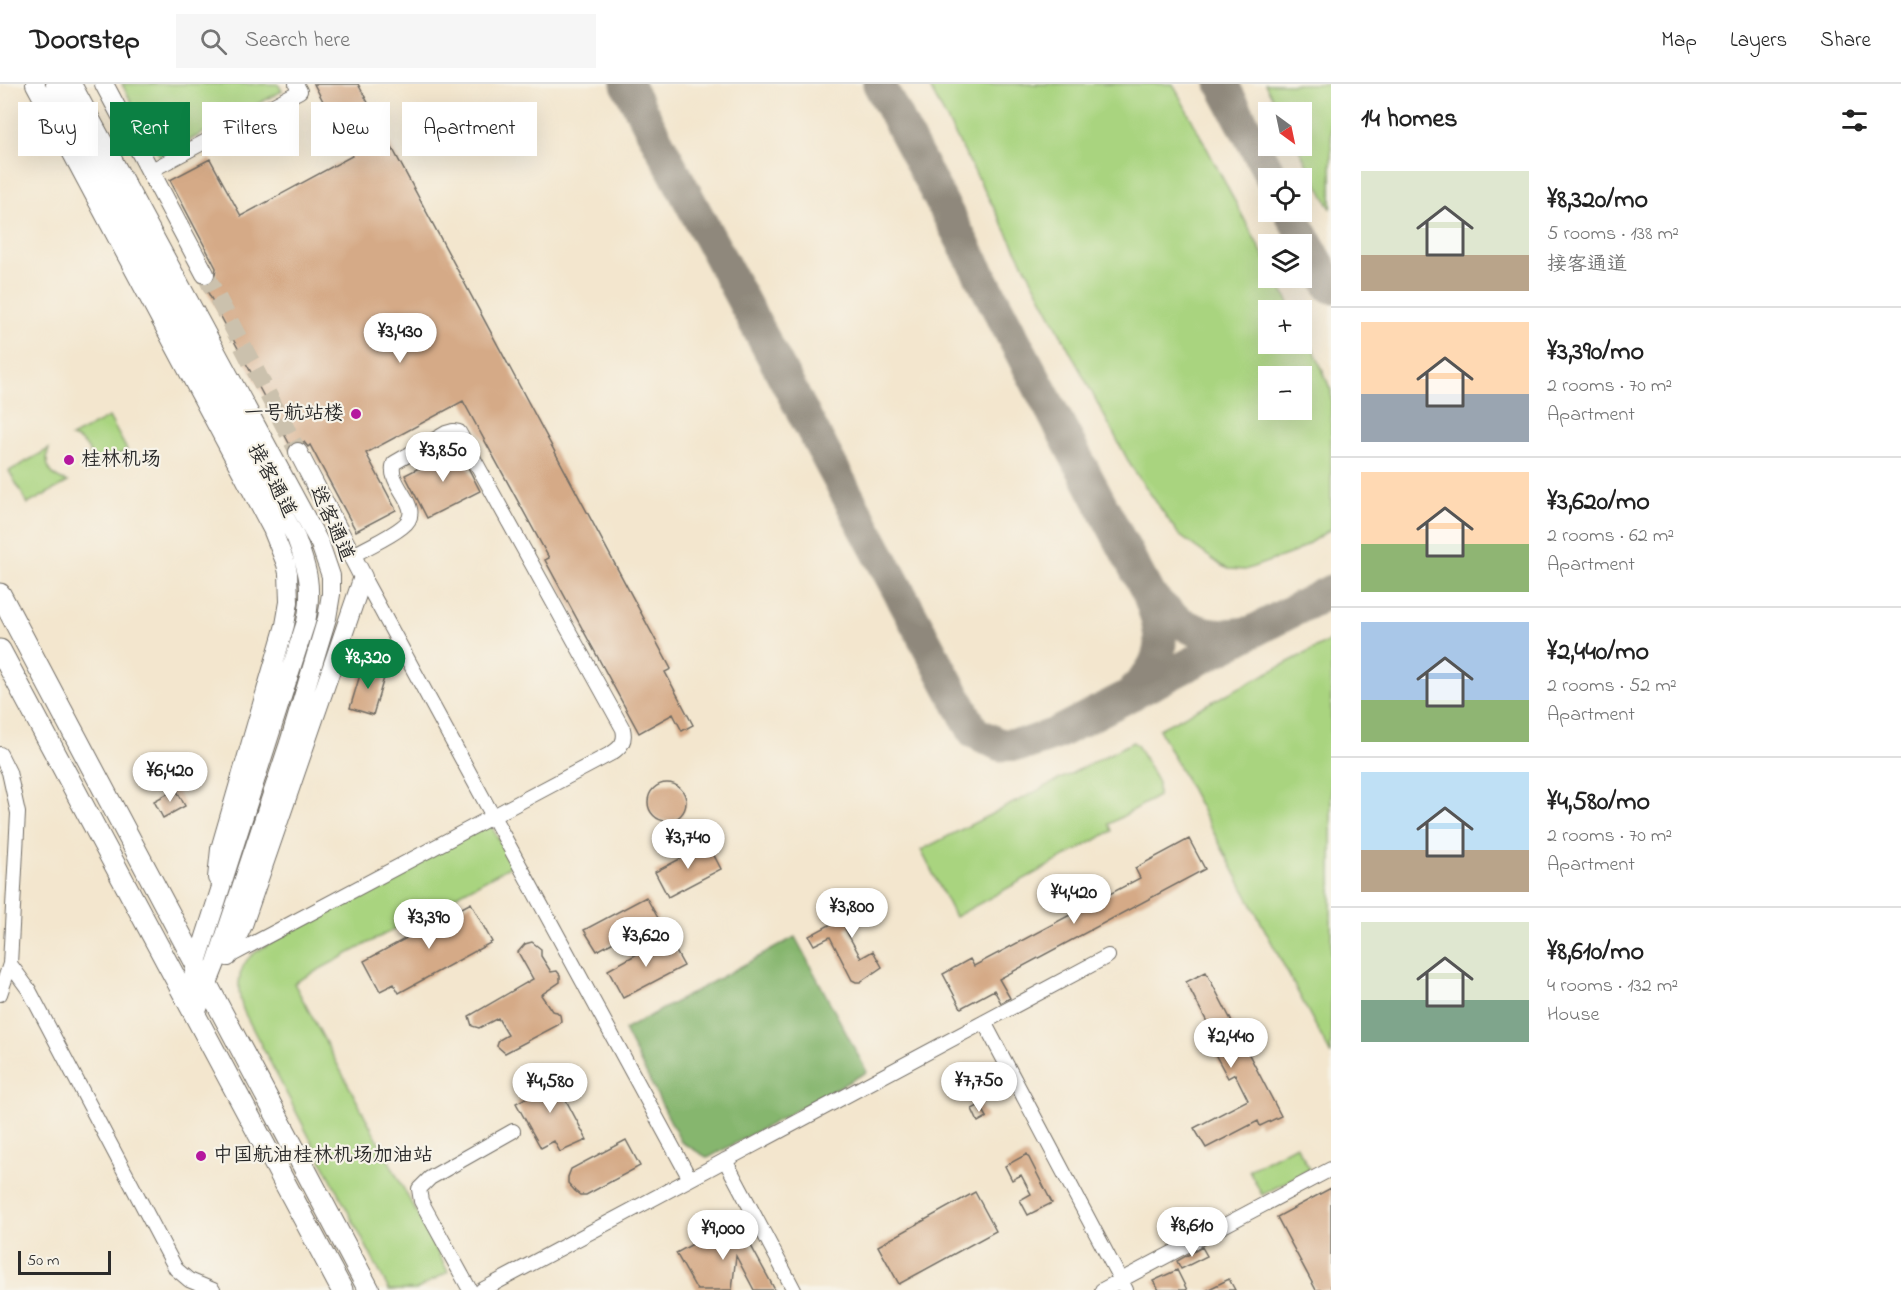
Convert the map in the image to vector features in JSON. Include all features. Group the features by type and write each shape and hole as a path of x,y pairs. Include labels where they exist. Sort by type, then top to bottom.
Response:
{"highway":[{"path":"0,594 213,962 208,986 369,1290"},
{"path":"0,650 342,1290"}],"main road":[{"name":"接客通道","path":"35,84 272,529 286,564 289,594 285,625 220,849 217,867 218,898"},
{"name":"送客通道","path":"55,84 296,538 306,563 311,590 306,622 218,898 213,962"},
{"name":"送客通道","path":"72,84 320,544 327,561 331,588 327,618 288,743 213,962 191,1008"},
{"path":"104,84 205,274"},
{"name":"接客通道","path":"298,452 363,577"},
{"path":"213,962 243,926 363,577"},
{"path":"191,1008 208,986"}],"street":[{"path":"150,171 300,91 296,84"},
{"path":"213,962 612,753 621,746 624,734 460,433 453,431 446,433 394,463 393,472 410,507 409,519 402,527 352,556"},
{"path":"363,577 690,1179"},
{"path":"0,754 9,772 18,813 10,964 0,994"},
{"path":"482,1290 1108,956"},
{"path":"10,964 29,990 176,1269 189,1280 213,1290"},
{"path":"984,1022 1123,1285"},
{"path":"470,1290 420,1201 419,1189 430,1178 513,1131"},
{"path":"725,1160 794,1290"},
{"path":"1102,1290 1123,1285 1331,1169"}],"green space":[{"path":"122,84 278,84 282,91 261,102 202,102 202,134 190,140 190,102 132,102"},
{"path":"928,84 1173,84 1258,245 1258,288 1281,288 1287,300 1258,300 1258,354 1312,354 1312,346 1331,391 1331,529 1295,552 1245,570 1222,566 1179,535 1131,466"},
{"path":"1265,84 1331,84 1331,209 1312,174 1312,168 1309,168 1302,156 1312,156 1312,102 1275,102"},
{"path":"109,417 127,450 87,472 90,460 89,450 82,442 71,437"},
{"path":"49,449 47,460 50,470 57,477 68,482 28,504 9,471"},
{"path":"1331,640 1331,1055 1159,729"},
{"path":"1133,742 1137,745 1158,783 1158,796 1109,824 1112,831 955,917 921,850"},
{"path":"490,824 513,865 294,983 448,1272 416,1290 389,1290 244,1012 239,989 240,974 243,966 253,954 277,939"},
{"path":"795,937 867,1072 708,1158 681,1142 624,1030"},
{"path":"1296,1145 1310,1169 1262,1195 1249,1170"}],"building":[{"name":"一号航站楼","path":"314,84 358,84 368,102 324,102"},
{"name":"一号航站楼","path":"390,144 671,669 665,672 693,725 682,731 673,714 639,733 545,560 549,558 463,401 366,453 396,510 356,531 310,445 308,447 304,442 298,441 290,445 204,285 214,280 216,268 170,180 210,159 241,216 352,156 390,156"},
{"path":"458,448 480,491 427,518 405,475"},
{"path":"363,665 386,671 373,715 350,708"},
{"path":"667,783 680,789 686,802 680,815 667,821 654,815 648,802 654,789"},
{"path":"176,789 185,806 163,818 154,801"},
{"path":"1189,839 1205,869 999,979 1010,998 1001,1003 994,990 961,1008 943,974 970,959 974,966 1140,878 1135,868"},
{"path":"708,844 721,869 668,897 655,872"},
{"path":"871,893 880,910 845,929 861,958 873,951 882,967 860,982 856,982 852,980 830,937 814,945 809,936 848,915 844,907"},
{"path":"646,897 658,918 597,951 584,930"},
{"path":"471,903 492,942 399,993 394,984 380,991 364,961"},
{"path":"668,937 684,966 623,998 608,970"},
{"path":"532,942 541,949 541,956 551,972 557,971 560,975 560,982 541,995 552,1011 560,1015 561,1021 558,1025 505,1053 497,1046 499,1040 508,1035 498,1018 479,1028 472,1026 469,1016 533,979 518,952 525,944"},
{"path":"1206,972 1281,1116 1260,1126 1258,1121 1206,1148 1194,1128 1248,1100 1235,1074 1228,1078 1209,1043 1216,1039 1186,982"},
{"path":"550,1070 587,1140 560,1152 554,1141 541,1148 516,1103 530,1096 524,1085"},
{"path":"980,1105 987,1117 978,1122 972,1109"},
{"path":"626,1140 640,1166 586,1195 580,1195 568,1183 571,1169"},
{"path":"1027,1154 1052,1203 1028,1215 1020,1200 1031,1194 1021,1175 1012,1180 1005,1166"},
{"path":"1331,1188 1331,1290 1316,1290 1277,1217"},
{"path":"975,1192 996,1231 899,1284 878,1246"},
{"path":"737,1220 775,1290 754,1290 736,1256 732,1290 697,1290 676,1253"},
{"path":"1202,1247 1207,1256 1181,1269 1177,1261"},
{"path":"1177,1270 1187,1290 1159,1290 1153,1281"},
{"path":"1229,1279 1235,1290 1207,1290"}],"taxiway":[{"path":"627,84 974,732 1000,745 1026,744 1055,734 1331,591"},
{"path":"879,84 1148,593 1157,620 1160,644 1153,666 1146,678 1135,689"},
{"path":"1222,84 1267,168"},
{"path":"1295,222 1331,287"},
{"path":"1149,594 1170,615 1191,628 1216,634 1245,633"}],"tunnel":[{"path":"205,274 298,452"}],"place":[{"name":"一号航站楼","path":"356,414"},
{"name":"桂林机场","path":"69,460"},
{"name":"中国航油桂林机场加油站","path":"201,1156"}]}
